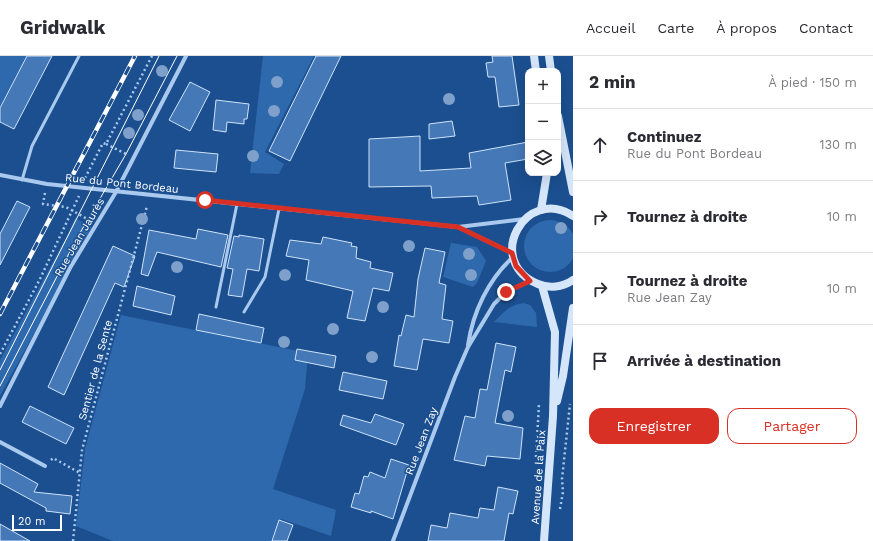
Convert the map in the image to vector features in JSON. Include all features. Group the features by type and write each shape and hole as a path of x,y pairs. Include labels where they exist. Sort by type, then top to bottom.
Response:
{"main road":[{"path":"534,56 536,68"},
{"path":"539,56 541,68"},
{"path":"549,56 551,68"},
{"path":"561,131 573,192"},
{"path":"541,210 546,176"},
{"path":"573,216 567,212 554,208 541,210 524,219 517,229 512,241 513,255 522,275 530,281 542,286 560,286 573,280"},
{"name":"Avenue de la Paix","path":"542,286 555,332 553,416 544,541"},
{"name":"Avenue de la Paix","path":"553,416 563,376 573,308"}],"street":[{"name":"Rue Jean Jaurès","path":"0,406 70,268 116,192 186,56"},
{"name":"Rue du Pont Bordeau","path":"0,175 22,180 116,192 458,227 524,219"},
{"name":"Rue du Pont Bordeau","path":"458,227 513,255"},
{"name":"Rue Jean Zay","path":"468,347 471,325 489,285 513,255"},
{"name":"Rue Jean Zay","path":"393,541 455,377 468,347 494,304 506,292 530,281"},
{"path":"0,442 45,466"}],"lane":[{"path":"22,180 32,146 79,56"},
{"path":"216,307 237,204"},
{"path":"244,312 265,277 279,209"}],"path":[{"path":"0,354 73,211 103,143 106,144 152,56"},
{"path":"106,144 130,156"},
{"path":"46,193 43,204 66,207 93,222"},
{"name":"Sentier de la Sente","path":"73,541 82,450 147,206"},
{"path":"560,510 563,492 562,479 571,396"},
{"path":"536,464 540,402"},
{"path":"45,466 53,458 80,473"}],"shaded area":[{"path":"0,56 27,56 0,107"},
{"path":"263,56 314,56 265,152 284,164 279,174 250,173"},
{"path":"75,218 92,227 0,396 0,360 68,234"},
{"path":"550,220 560,222 568,228 574,236 576,246 574,256 568,264 560,270 550,272 540,270 532,264 526,256 524,246 526,236 532,228 540,222"},
{"path":"451,243 477,247 486,261 477,283 473,287 443,277"},
{"path":"524,303 530,305 536,313 537,327 494,322 511,307"},
{"path":"121,315 308,353 305,389 273,489 336,510 331,536 281,519 272,541 113,541 76,526 85,449"}],"building":[{"path":"27,56 52,56 14,129 0,122 0,108"},
{"path":"316,56 341,56 290,161 269,151"},
{"path":"492,56 512,56 519,105 499,107 495,77 488,77 486,63 493,62"},
{"path":"190,82 210,92 190,131 169,120"},
{"path":"216,100 249,104 247,119 244,119 244,124 227,122 226,132 213,130"},
{"path":"452,121 455,136 429,139 429,124"},
{"path":"420,136 420,171 471,168 469,153 525,143 525,160 505,163 511,200 479,205 477,196 432,198 431,186 369,187 369,139"},
{"path":"176,150 218,154 216,172 174,168"},
{"path":"17,201 30,207 0,265 0,234"},
{"path":"198,229 228,235 221,267 157,252 148,276 141,274 149,230 196,239"},
{"path":"239,235 264,239 259,271 247,269 242,297 228,295 233,269 227,268 234,236 239,237"},
{"path":"323,237 352,243 351,246 357,247 356,258 371,262 370,268 393,273 389,291 373,288 365,321 347,318 353,291 306,280 309,260 286,256 290,240 321,244"},
{"path":"113,246 135,256 124,287 115,283 64,395 48,387"},
{"path":"425,248 445,252 439,283 446,285 442,319 453,321 449,343 423,339 417,370 394,366 399,335 401,336 406,315 414,317 418,279"},
{"path":"137,286 175,296 171,315 133,306"},
{"path":"199,314 264,328 261,343 196,330"},
{"path":"496,343 516,347 511,372 505,370 495,423 523,428 520,459 487,456 485,466 454,460 465,416 475,418 480,389 487,390"},
{"path":"297,349 336,356 334,368 295,360"},
{"path":"343,372 387,381 383,399 339,390"},
{"path":"30,406 74,428 66,444 22,422"},
{"path":"375,414 404,424 396,445 340,425 343,415 371,423"},
{"path":"391,459 409,465 393,519 371,511 371,513 351,507 355,493 359,494 364,476 368,477 370,472 385,478"},
{"path":"0,463 38,484 34,492 72,496 70,514 46,511 46,508 0,483"},
{"path":"498,487 518,491 513,514 509,513 504,541 428,541 431,525 447,528 450,513 478,518 480,508 494,510"},
{"path":"279,520 293,525 287,541 272,541"},
{"path":"0,524 30,541 0,541"}],"tram line":[{"path":"0,370 159,56"},
{"path":"0,386 77,238 126,154 177,56"}],"railway":[{"path":"0,314 135,56"}],"route":[{"path":"205,200 458,227 512,253 516,266 522,275 530,281 506,292"}]}
